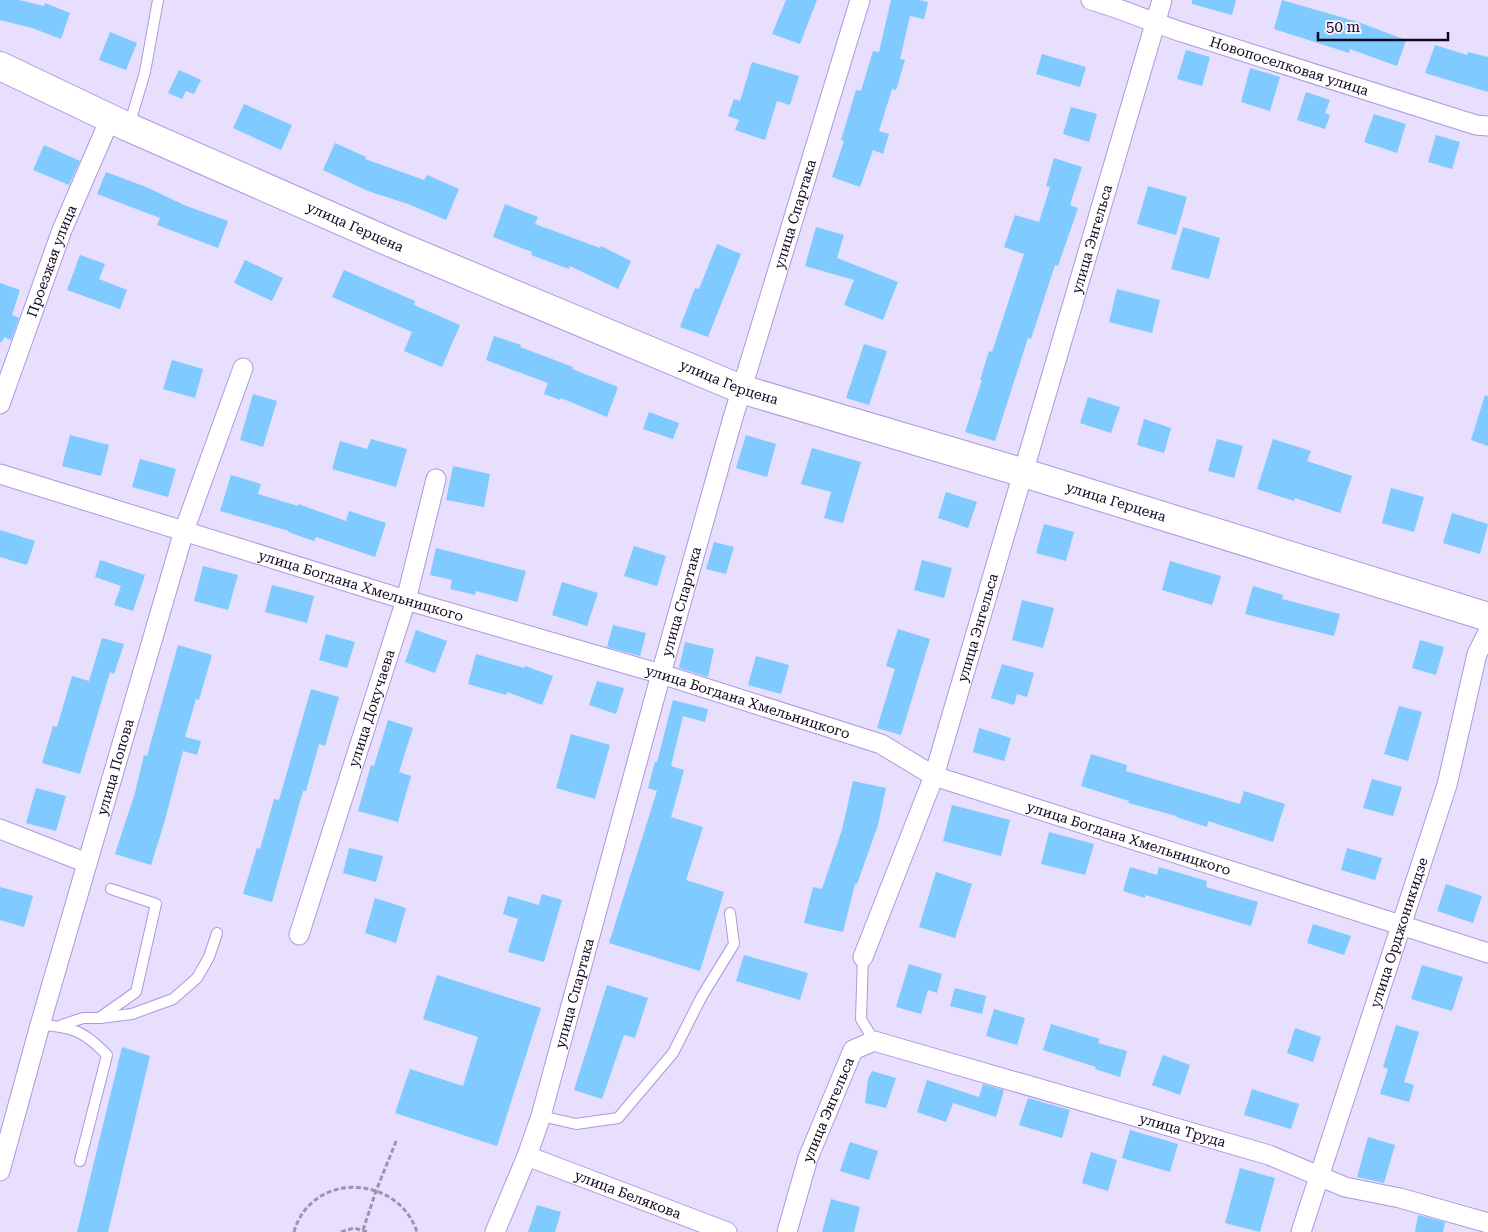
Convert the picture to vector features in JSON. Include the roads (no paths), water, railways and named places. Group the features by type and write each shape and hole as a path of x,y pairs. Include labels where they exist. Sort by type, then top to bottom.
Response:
{"street":[{"name":"улица Спартака","path":"495,1232 527,1156 541,1116 661,674 741,389 860,0"},
{"name":"Новопоселковая улица","path":"1091,0 1119,8 1155,23 1476,125 1488,126"},
{"name":"улица Энгельса","path":"863,957 934,776 1162,0"},
{"name":"улица Герцена","path":"0,66 119,123 464,274 741,389 1024,473 1488,618"},
{"name":"Проезжая улица","path":"0,404 62,230 119,123"},
{"name":"улица Попова","path":"0,1171 40,1025 184,531 243,368"},
{"name":"улица Богдана Хмельницкого","path":"0,474 406,600 661,674 881,744 934,776 1488,953"},
{"name":"улица Докучаева","path":"300,935 406,600 436,479"},
{"name":"улица Орджоникидзе","path":"1301,1232 1447,785 1477,654 1488,632"},
{"path":"0,829 87,864"},
{"name":"улица Энгельса","path":"787,1232 808,1158 853,1050 874,1041"},
{"name":"улица Труда","path":"874,1041 1269,1155 1345,1187 1400,1198 1488,1223"},
{"name":"улица Белякова","path":"527,1156 727,1232"}],"lane":[{"path":"119,123 145,72 158,0"},
{"path":"99,1018 136,992 156,904 112,889"},
{"path":"541,1116 576,1124 618,1118 673,1052 702,996 734,944 730,913"},
{"path":"40,1025 62,1025 83,1018 132,1014 173,999 197,978 209,957 217,933"},
{"name":"улица Энгельса","path":"863,957 861,1020 874,1041"},
{"path":"62,1025 90,1038 107,1055 80,1161"}]}
